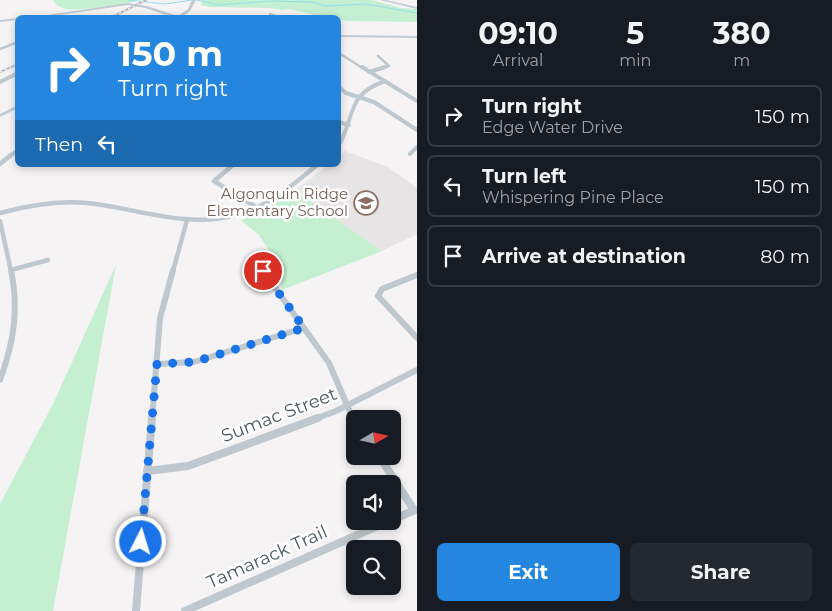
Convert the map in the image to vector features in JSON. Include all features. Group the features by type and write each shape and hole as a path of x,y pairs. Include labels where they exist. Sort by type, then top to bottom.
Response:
{"street":[{"path":"181,15 191,7 194,0"},
{"path":"382,0 417,8"},
{"path":"52,15 128,4 172,15"},
{"path":"0,21 15,19"},
{"path":"341,36 417,37"},
{"path":"0,48 15,43"},
{"path":"341,54 417,101"},
{"path":"369,72 389,66 378,56"},
{"path":"0,82 15,74"},
{"path":"341,141 349,125 357,96 367,88 385,81"},
{"path":"341,89 377,104 417,130"},
{"path":"0,116 15,108"},
{"path":"341,123 349,125"},
{"path":"410,154 417,147"},
{"path":"0,164 15,152"},
{"path":"232,167 214,181 256,207"},
{"path":"0,214 38,204 80,202 187,220 223,218 237,215 256,207 294,183 314,167"},
{"path":"136,611 162,308 187,220"},
{"path":"0,221 17,299 17,324 12,350 0,380"},
{"path":"11,270 48,260"},
{"path":"263,271 329,363 348,410"},
{"path":"417,274 382,290 378,296 417,338"},
{"path":"157,364 194,362 304,328"},
{"name":"Sumac Street","path":"147,470 188,466 318,418 417,370"},
{"path":"385,465 415,510 401,516"},
{"name":"Tamarack Trail","path":"185,611 369,530"}],"shaded area":[{"name":"Algonquin Ridge Elementary School","path":"345,151 388,167 417,188 417,234 382,251 295,191 325,167 341,167 341,154"}],"green space":[{"path":"53,0 135,1 112,6 65,9 59,7"},
{"path":"202,0 372,0 401,8 417,9 417,22 347,21 341,20 341,15 315,15 289,9 211,7 201,5"},
{"path":"295,191 382,251 282,290 278,264 259,235 241,220 259,213"},
{"path":"116,265 53,611 0,611 0,504 54,402"}],"waterway":[{"path":"129,0 165,4 192,0"},
{"path":"197,0 220,5 270,1 312,2 326,6 366,4 417,13"}],"railway":[{"path":"116,15 146,0"},
{"path":"0,72 15,65"}],"place":[{"name":"Algonquin Ridge Elementary School","path":"366,203"}],"route":[{"path":"141,542 157,364 194,362 304,328 263,271"}]}
